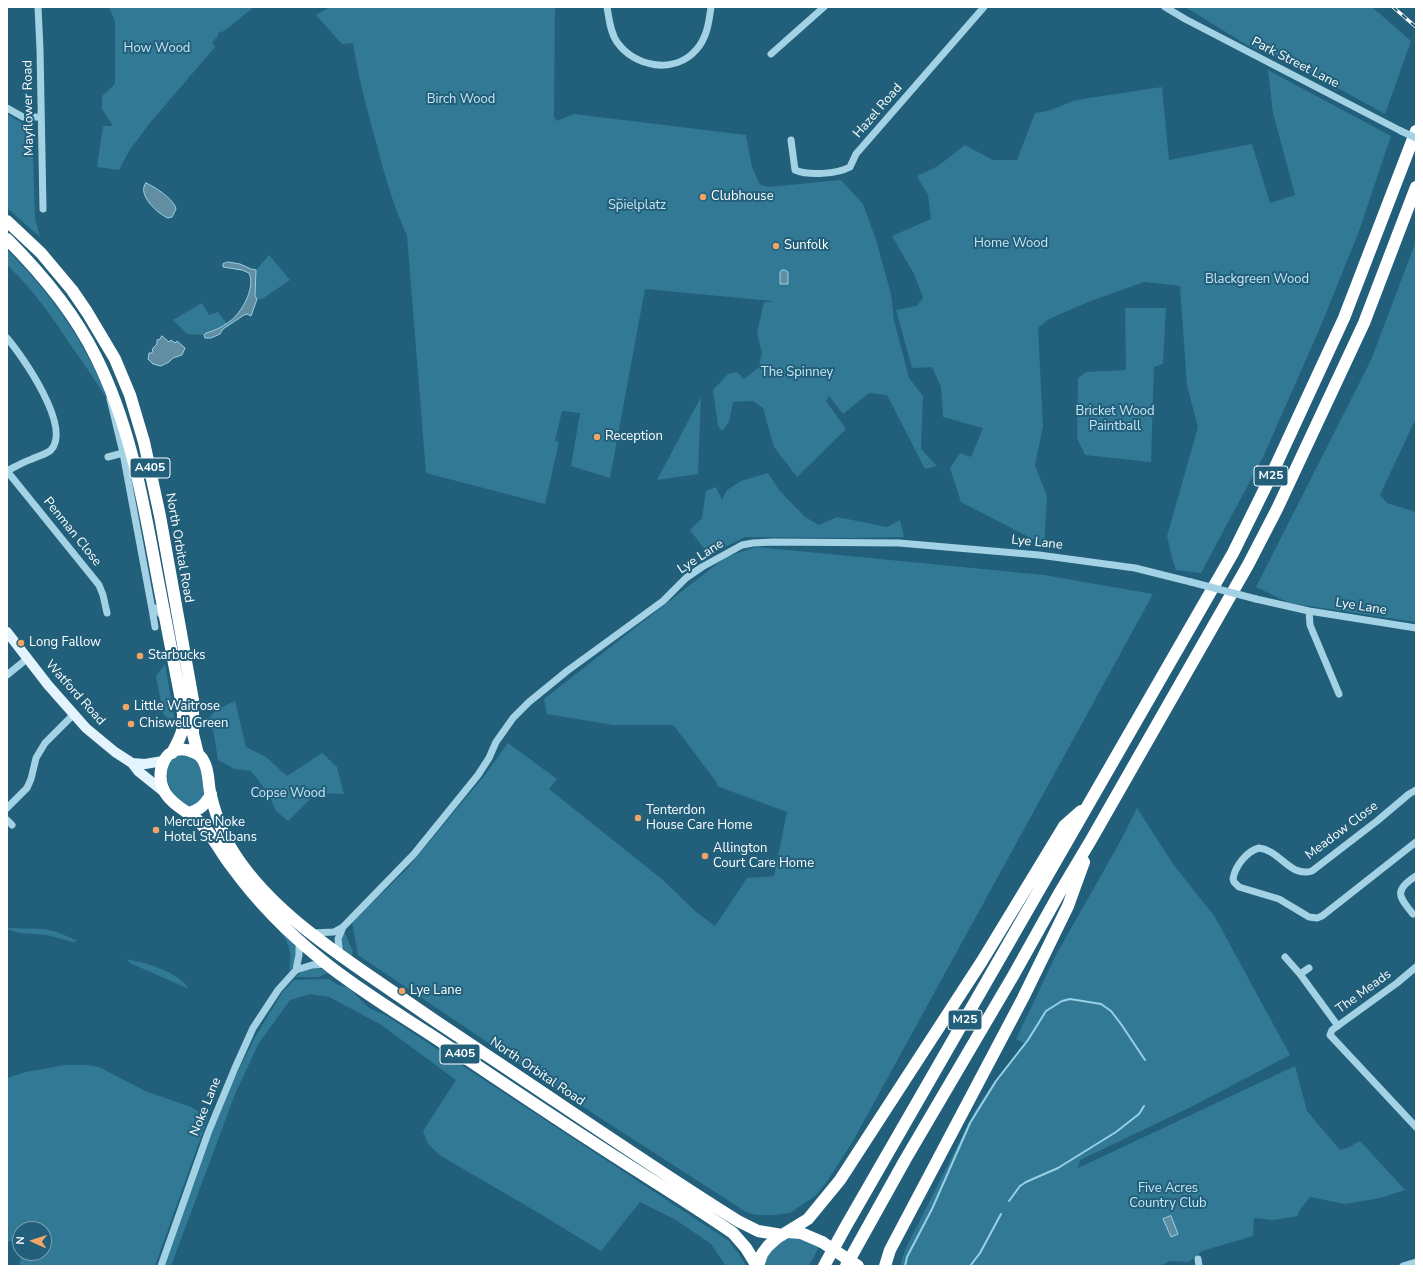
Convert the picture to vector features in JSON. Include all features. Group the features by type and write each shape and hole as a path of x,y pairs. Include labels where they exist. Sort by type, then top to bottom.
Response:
{"highway":[{"name":"M25","path":"824,1266 1089,803 1200,614 1233,553 1270,478 1344,318 1416,131"},
{"name":"M25","path":"846,1266 905,1160 1013,976 1248,565 1277,509 1364,323 1416,187"},
{"name":"North Orbital Road","path":"7,221 41,253 80,301 115,359 130,395 144,442 158,509 193,700 193,734 198,754"},
{"name":"North Orbital Road","path":"7,239 39,273 78,324 96,356 116,402 125,428 135,461 144,502 183,718 182,734 167,757"},
{"path":"125,428 128,415 126,403 130,395"},
{"path":"185,750 198,754 202,757 205,763 211,794 207,801 195,811 188,813 180,809 163,791 160,775 167,757 185,750"},
{"name":"North Orbital Road","path":"211,794 223,832 239,860 266,892 311,933 340,955 488,1056 738,1221 758,1231 801,1233 822,1242 858,1266"},
{"name":"M25","path":"784,1233 808,1219 840,1180 982,961 1064,826 1089,803"},
{"name":"A405","path":"188,813 200,822 229,864 263,906 299,942 327,964 585,1137 720,1224 739,1240 746,1248 757,1266"},
{"name":"M25","path":"885,1266 890,1250 1023,998 1068,906 1091,840"},
{"path":"757,1266 764,1250 784,1233"}],"main road":[{"name":"Watford Road","path":"7,632 73,715 86,728 115,752 132,763 138,771 163,791"},
{"path":"132,763 145,764 167,757"}],"street":[{"name":"Mayflower Road","path":"38,7 42,117 43,209"},
{"path":"607,7 612,31 617,43 629,55 645,63 656,66 676,64 688,57 697,49 709,23 711,7"},
{"path":"771,54 824,7"},
{"name":"Hazel Road","path":"791,140 795,170 808,174 822,173 850,167 856,154 984,7"},
{"name":"Park Street Lane","path":"1165,7 1185,19 1416,138"},
{"path":"7,108 23,117 42,117"},
{"path":"7,338 28,367 50,406 55,426 55,440 52,448 46,454 32,458 7,471"},
{"path":"106,379 123,453 155,627"},
{"path":"108,457 123,453"},
{"name":"Penman Close","path":"7,471 99,585 107,613"},
{"name":"Lye Lane","path":"311,933 334,932 343,927 414,854 478,775 489,758 496,742 513,718 529,702 663,600 691,574 742,545 773,542 907,544 1039,555 1135,568 1309,611 1416,628"},
{"path":"152,608 155,608 166,620"},
{"path":"1309,611 1310,626 1339,694"},
{"path":"7,675 28,658"},
{"path":"7,808 27,788 31,779 36,758 45,744 73,715"},
{"name":"Meadow Close","path":"1416,790 1312,871 1304,872 1293,869 1271,851 1259,848 1249,853 1243,859 1237,868 1234,879 1237,885 1242,888 1279,899 1308,917 1317,918 1322,916 1416,842"},
{"path":"1413,914 1403,901 1401,894 1402,887 1405,883 1416,876"},
{"path":"340,955 338,939 343,927"},
{"path":"299,942 299,956 296,970 312,965 327,964"},
{"path":"1285,956 1338,1026"},
{"name":"The Meads","path":"1416,967 1398,983 1330,1032 1331,1038 1416,1127"},
{"path":"1300,974 1309,968"},
{"name":"Noke Lane","path":"161,1266 208,1132 253,1028 282,985 296,970"},
{"path":"1403,1266 1416,1262"}],"green space":[{"name":"How Wood","path":"109,7 254,7 224,31 218,33 218,36 212,42 215,47 149,124 129,151 119,170 97,167 103,126 113,126 102,109 102,96 115,84 115,21"},
{"path":"330,7 555,7 554,117 557,121 574,114 746,135 752,167 760,185 769,187 841,180 863,204 876,240 891,294 894,320 909,378 923,396 921,449 937,466 925,469 887,395 869,393 843,414 829,396 826,401 846,429 797,477 774,447 763,408 753,401 733,402 729,422 722,431 718,426 713,390 728,374 737,372 744,379 758,368 762,353 757,333 764,302 772,301 645,289 610,478 571,466 580,413 562,411 555,441 559,442 545,504 426,473 407,236 383,169 364,95 353,43 342,44 316,15"},
{"path":"1185,7 1372,7 1411,41 1385,114 1316,76 1247,45"},
{"path":"1268,70 1391,136 1359,231 1320,328 1263,457 1201,573 1176,570 1167,536 1198,427 1187,386 1180,286 1144,282 1088,302 1049,319 1038,328 1043,426 1035,465 1047,496 1044,545 961,502 950,468 960,453 971,457 983,428 943,417 941,387 932,367 912,368 896,310 917,306 923,298 914,274 892,236 931,219 928,195 917,176 938,166 965,145 993,160 1017,160 1035,113 1048,111 1076,100 1162,87 1169,160 1252,144 1270,203 1295,195 1273,113"},
{"path":"7,114 22,123 32,124 35,218 40,237 7,208"},
{"path":"1416,241 1416,418 1380,495 1387,503 1416,512 1416,622 1289,603 1256,587 1371,360"},
{"path":"7,250 43,289 64,317 96,372 104,388 109,404 96,382 50,315 34,294 7,265"},
{"path":"269,255 290,280 262,299 257,299 255,296 256,270"},
{"path":"202,303 209,315 218,312 227,324 204,335 187,334 173,320"},
{"name":"Bricket Wood Paintball","path":"1125,308 1166,308 1163,364 1154,367 1151,462 1085,455 1077,438 1078,378 1086,372 1126,370"},
{"path":"701,397 698,474 657,480"},
{"path":"768,473 779,490 805,517 819,525 837,517 887,527 900,520 904,537 745,537 709,555 690,530 702,518 706,491 716,487 722,500 727,490 741,481"},
{"path":"757,547 1044,575 1153,594 853,1141 826,1183 815,1196 790,1213 772,1215 756,1215 746,1212 594,1114 358,955 352,922 405,871 484,776 508,743 557,779 549,789 663,880 696,912 715,926 747,878 774,876 787,812 717,786 717,783 672,725 613,725 547,714 544,699 727,556"},
{"path":"165,664 175,722 164,715 156,676"},
{"name":"Copse Wood","path":"235,701 246,747 266,757 287,776 322,753 337,767 344,794 316,793 288,821 276,811 268,793 251,771 235,769 218,760 214,735 209,718 216,710"},
{"path":"179,755 192,756 198,763 202,774 204,787 203,796 198,803 191,807 181,804 173,794 167,781 166,771 169,763"},
{"name":"Five Acres Country Club","path":"1137,808 1173,864 1215,917 1290,1055 1189,1108 1080,1160 1078,1168 1295,1066 1307,1111 1340,1150 1360,1141 1405,1190 1380,1198 1345,1204 1310,1197 1299,1211 1298,1216 1273,1220 1254,1218 1253,1236 1202,1251 1189,1262 1170,1261 1160,1266 900,1266 905,1250 976,1109 993,1083 1024,1043 1016,1039 1056,955 1121,840"},
{"path":"274,925 290,940 297,951 297,957 289,972 289,946"},
{"path":"7,929 44,929 57,932 78,941 73,942 47,935 19,933"},
{"path":"344,931 353,952 350,958 342,946"},
{"path":"126,959 151,965 170,973 184,983 189,989 130,963"},
{"path":"306,969 324,969 341,982 327,973 319,977 295,977"},
{"path":"329,979 338,985 349,988 369,1008 387,1016 729,1241 746,1266 726,1266 711,1244 676,1220 640,1202 601,1251 441,1156 428,1144 423,1131 456,1080 380,1024 329,997 310,994 290,1000 259,1043 235,1094 171,1266 163,1266 216,1116 255,1037 283,991 294,980"},
{"path":"65,1065 87,1065 99,1067 145,1091 191,1107 208,1117 155,1266 19,1266 20,1261 52,1261 52,1221 12,1221 12,1241 7,1242 7,1078 26,1072"},
{"path":"794,1237 820,1245 809,1266 765,1266 768,1255 779,1243"}],"shaded area":[{"path":"146,183 159,190 175,205 176,209 172,217 168,218 164,216 154,208 146,198 144,187"},
{"path":"615,199 635,201 636,207 634,207 634,210 614,208 613,204"},
{"path":"228,262 240,264 256,270 255,296 257,299 251,316 247,314 244,315 223,329 220,334 211,338 205,338 204,335 206,333 221,327 234,318 242,307 249,293 251,279 249,273 242,270 223,267 223,264"},
{"path":"782,270 788,272 788,284 780,284 780,273"},
{"path":"162,336 169,342 171,340 175,343 177,341 185,348 182,355 173,358 161,366 153,364 148,359 149,353 152,353 153,348 157,344 157,340"},
{"path":"1171,1216 1178,1234 1171,1237 1163,1219"}],"waterway":[{"path":"905,1266 907,1257 932,1209 970,1123 996,1081 1028,1040 1046,1011 1062,1001 1070,999 1101,1004 1111,1011 1145,1060"},
{"path":"1009,1201 1020,1186 1058,1168 1116,1132 1139,1114 1144,1106"},
{"path":"970,1266 980,1253 1001,1214"}],"railway":[{"path":"1393,7 1416,27"}],"place":[{"name":"Clubhouse","path":"703,197"},
{"name":"Sunfolk","path":"776,246"},
{"name":"Reception","path":"597,437"},
{"name":"Long Fallow","path":"21,643"},
{"name":"Starbucks","path":"140,656"},
{"name":"Little Waitrose","path":"126,707"},
{"name":"Chiswell Green","path":"131,724"},
{"name":"Tenterdon House Care Home","path":"638,818"},
{"name":"Mercure Noke Hotel St Albans","path":"156,830"},
{"name":"Allington Court Care Home","path":"705,856"},
{"name":"Lye Lane","path":"402,991"}],"park label":[{"name":"Birch Wood","path":"461,100"},
{"name":"Spielplatz","path":"637,206"},
{"name":"Home Wood","path":"1011,244"},
{"name":"Blackgreen Wood","path":"1257,280"},
{"name":"The Spinney","path":"797,373"}]}
